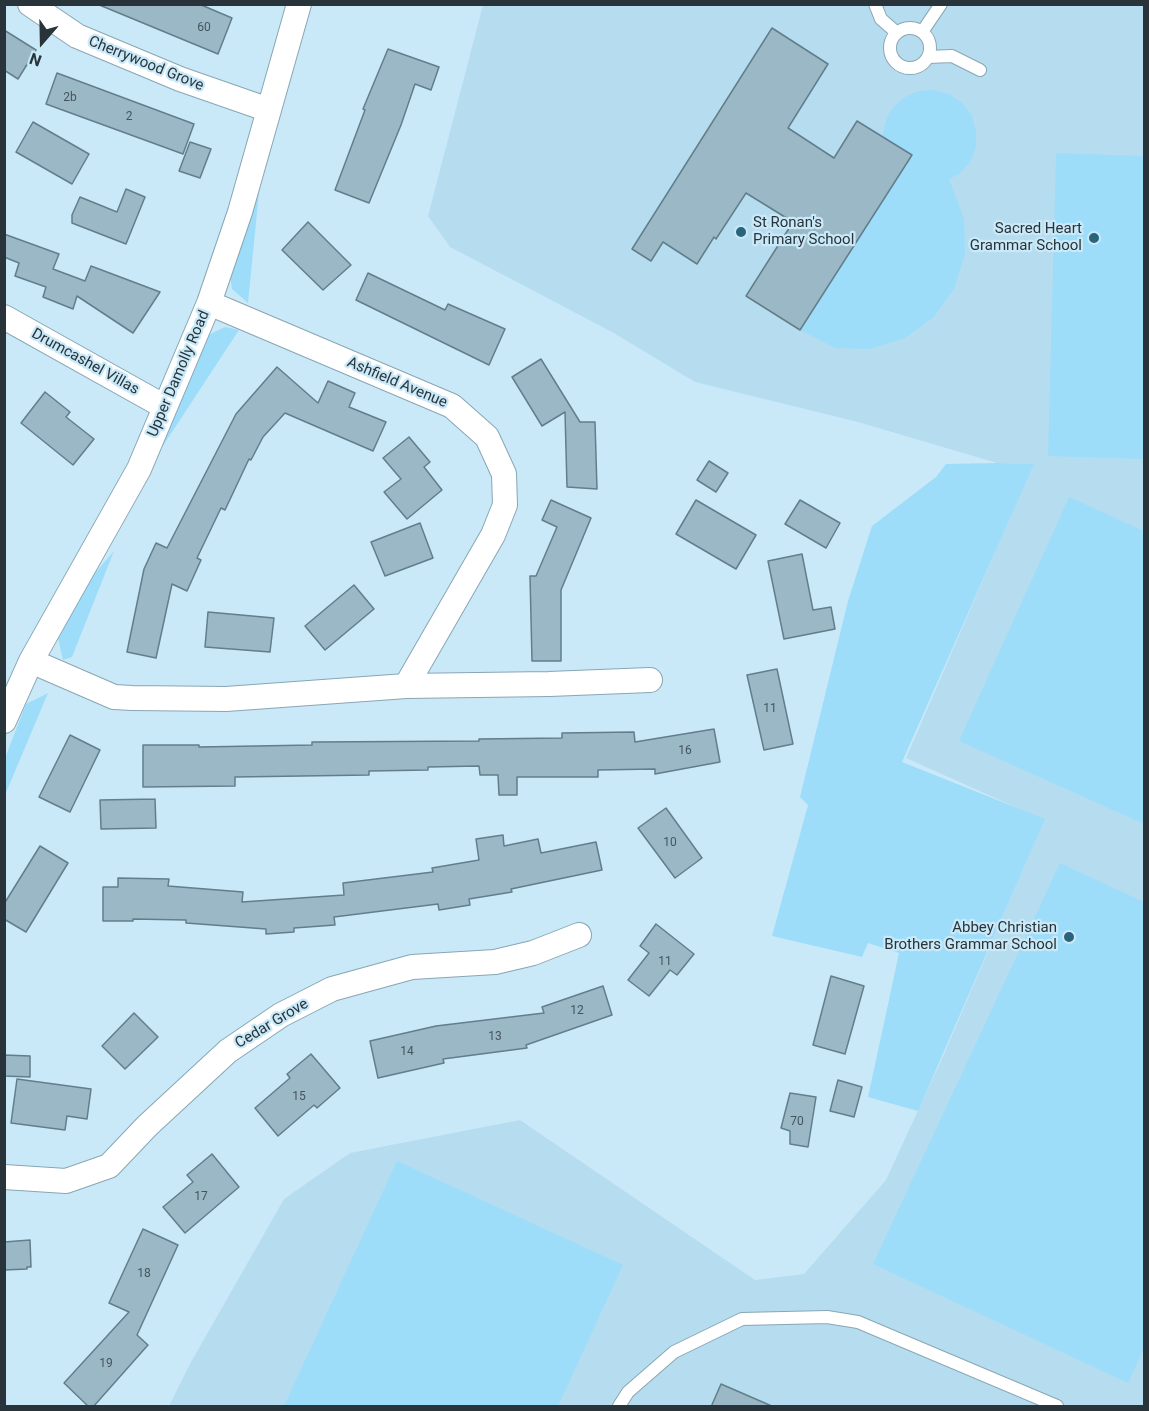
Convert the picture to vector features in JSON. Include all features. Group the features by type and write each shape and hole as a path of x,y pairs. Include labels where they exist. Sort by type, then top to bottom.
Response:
{"street":[{"name":"Cherrywood Grove","path":"30,4 76,36 180,79 269,110"},
{"name":"Upper Damolly Road","path":"4,721 31,661 139,470 209,303 240,212 298,4"},
{"name":"Ashfield Avenue","path":"209,303 452,406 487,437 504,474 505,505 493,535 405,686"},
{"name":"Drumcashel Villas","path":"4,317 165,407"},
{"path":"31,661 114,697 226,699 405,686 650,680"},
{"name":"Cedar Grove","path":"4,1177 66,1181 109,1166 147,1126 228,1051 281,1015 332,989 411,967 495,962 533,953 579,935"}],"lane":[{"path":"875,4 882,19 897,33"},
{"path":"922,32 941,4"},
{"path":"909,28 922,32 930,43 928,57 920,66 901,65 893,57 891,51 893,38 897,33 909,28"},
{"path":"928,57 952,57 980,70"},
{"path":"619,1407 628,1392 674,1352 742,1319 827,1317 858,1322 1057,1407"}],"shaded area":[{"path":"483,5 1144,5 1144,1406 169,1406 191,1362 284,1199 350,1153 520,1120 755,1280 804,1274 886,1180 944,1054 1044,820 906,758 1033,464 997,463 858,422 695,382 612,332 450,247 428,216"},
{"path":"933,90 949,94 962,103 972,116 976,131 976,147 970,162 959,174 949,179 964,219 965,254 954,289 934,317 905,338 870,349 835,348 800,330 912,155 882,136 886,120 893,108 905,97 918,91"},
{"path":"1056,153 1144,156 1144,459 1048,456"},
{"path":"260,182 248,303 232,289 230,276"},
{"path":"225,327 239,330 155,458 204,337"},
{"path":"946,464 1034,464 902,762 1045,819 918,1111 868,1097 899,953 868,943 862,957 772,936 808,805 800,797 848,601 872,526 936,477"},
{"path":"1069,497 1144,531 1144,824 959,741"},
{"path":"114,551 72,657 63,660 58,638 71,601"},
{"path":"48,693 5,795 5,758 26,704"},
{"path":"1060,863 1144,902 1144,1348 1128,1383 873,1264"},
{"path":"397,1161 623,1265 558,1406 284,1406"}],"building":[{"path":"97,4 199,4 232,18 218,54"},
{"name":"St Ronan's Primary School","path":"772,28 828,64 788,128 834,158 857,121 912,155 800,330 746,296 793,222 746,193 697,264 663,242 651,261 632,249"},
{"path":"4,30 36,50 18,79 4,70"},
{"path":"388,49 439,67 431,90 415,84 369,203 335,190 365,110 363,109"},
{"path":"57,73 194,124 183,154 46,104"},
{"path":"33,122 89,154 72,184 16,152"},
{"path":"190,142 211,149 200,178 179,171"},
{"path":"126,189 145,197 126,244 72,223 72,215 80,197 117,212"},
{"path":"308,222 351,265 323,290 282,250"},
{"path":"4,234 59,254 53,269 85,281 91,266 160,292 133,333 77,296 73,309 43,297 46,287 15,276 19,263 4,257"},
{"path":"368,273 445,310 448,304 505,329 489,365 356,300"},
{"path":"541,359 580,422 595,422 597,489 567,487 565,412 542,426 512,377"},
{"path":"277,367 318,403 328,381 355,393 349,407 386,422 373,451 285,413 263,437 251,460 249,459 225,510 221,508 197,558 201,560 187,591 172,584 156,658 127,652 144,569 156,543 167,548 236,414"},
{"path":"45,392 70,412 66,417 94,439 73,465 21,423"},
{"path":"409,437 430,462 424,467 442,490 407,519 384,492 401,479 383,458"},
{"path":"709,461 728,473 716,492 697,480"},
{"path":"551,500 591,518 561,590 561,661 532,661 530,576 536,576 557,527 542,520"},
{"path":"696,500 756,535 736,569 676,534"},
{"path":"800,500 840,523 826,548 785,524"},
{"path":"420,523 433,558 385,576 371,542"},
{"path":"802,554 813,610 831,607 835,629 784,639 768,561"},
{"path":"354,585 374,609 325,650 305,626"},
{"path":"208,612 274,618 270,652 205,647"},
{"path":"777,669 793,744 764,750 747,675"},
{"path":"714,729 720,762 655,774 655,769 598,770 598,777 517,777 517,795 499,795 498,775 480,775 479,766 369,771 369,775 235,777 235,786 143,787 143,745 199,745 199,747 312,745 312,742 479,741 479,739 562,738 562,733 634,732 635,742"},
{"path":"70,735 100,750 70,812 39,797"},
{"path":"155,799 156,828 101,829 100,800"},
{"path":"666,808 702,858 675,878 638,828"},
{"path":"503,835 504,846 538,839 541,853 596,842 602,870 511,889 512,892 469,899 470,905 439,910 438,904 334,917 335,925 294,928 294,932 266,934 266,929 186,923 186,920 103,921 103,887 118,887 118,878 169,879 168,886 243,892 242,902 344,895 343,883 433,872 432,868 479,860 476,839"},
{"path":"40,846 68,863 26,932 4,919 4,904"},
{"path":"656,924 694,954 677,975 670,970 649,996 628,980 649,953 640,946"},
{"path":"831,976 864,986 845,1054 813,1045"},
{"path":"603,986 612,1015 526,1045 527,1048 443,1059 444,1063 378,1078 370,1041 436,1026 544,1013 542,1007"},
{"path":"134,1013 158,1037 125,1069 102,1046"},
{"path":"311,1054 340,1088 317,1108 314,1105 278,1136 255,1108 290,1078 287,1074"},
{"path":"4,1055 30,1056 30,1077 4,1076"},
{"path":"17,1079 91,1089 87,1119 67,1116 65,1130 11,1123"},
{"path":"838,1080 862,1087 854,1117 830,1111"},
{"path":"790,1093 816,1097 808,1147 790,1144 790,1131 781,1128"},
{"path":"212,1154 239,1187 185,1233 163,1207 193,1182 187,1175"},
{"path":"143,1229 178,1245 137,1335 148,1345 93,1407 89,1407 64,1383 129,1312 109,1303"},
{"path":"30,1240 31,1267 4,1270 4,1242"},
{"path":"721,1384 774,1407 711,1407"}],"place":[{"name":"St Ronan's Primary School","path":"741,232"},
{"name":"Sacred Heart Grammar School","path":"1094,238"},
{"name":"Abbey Christian Brothers Grammar School","path":"1069,937"}]}
